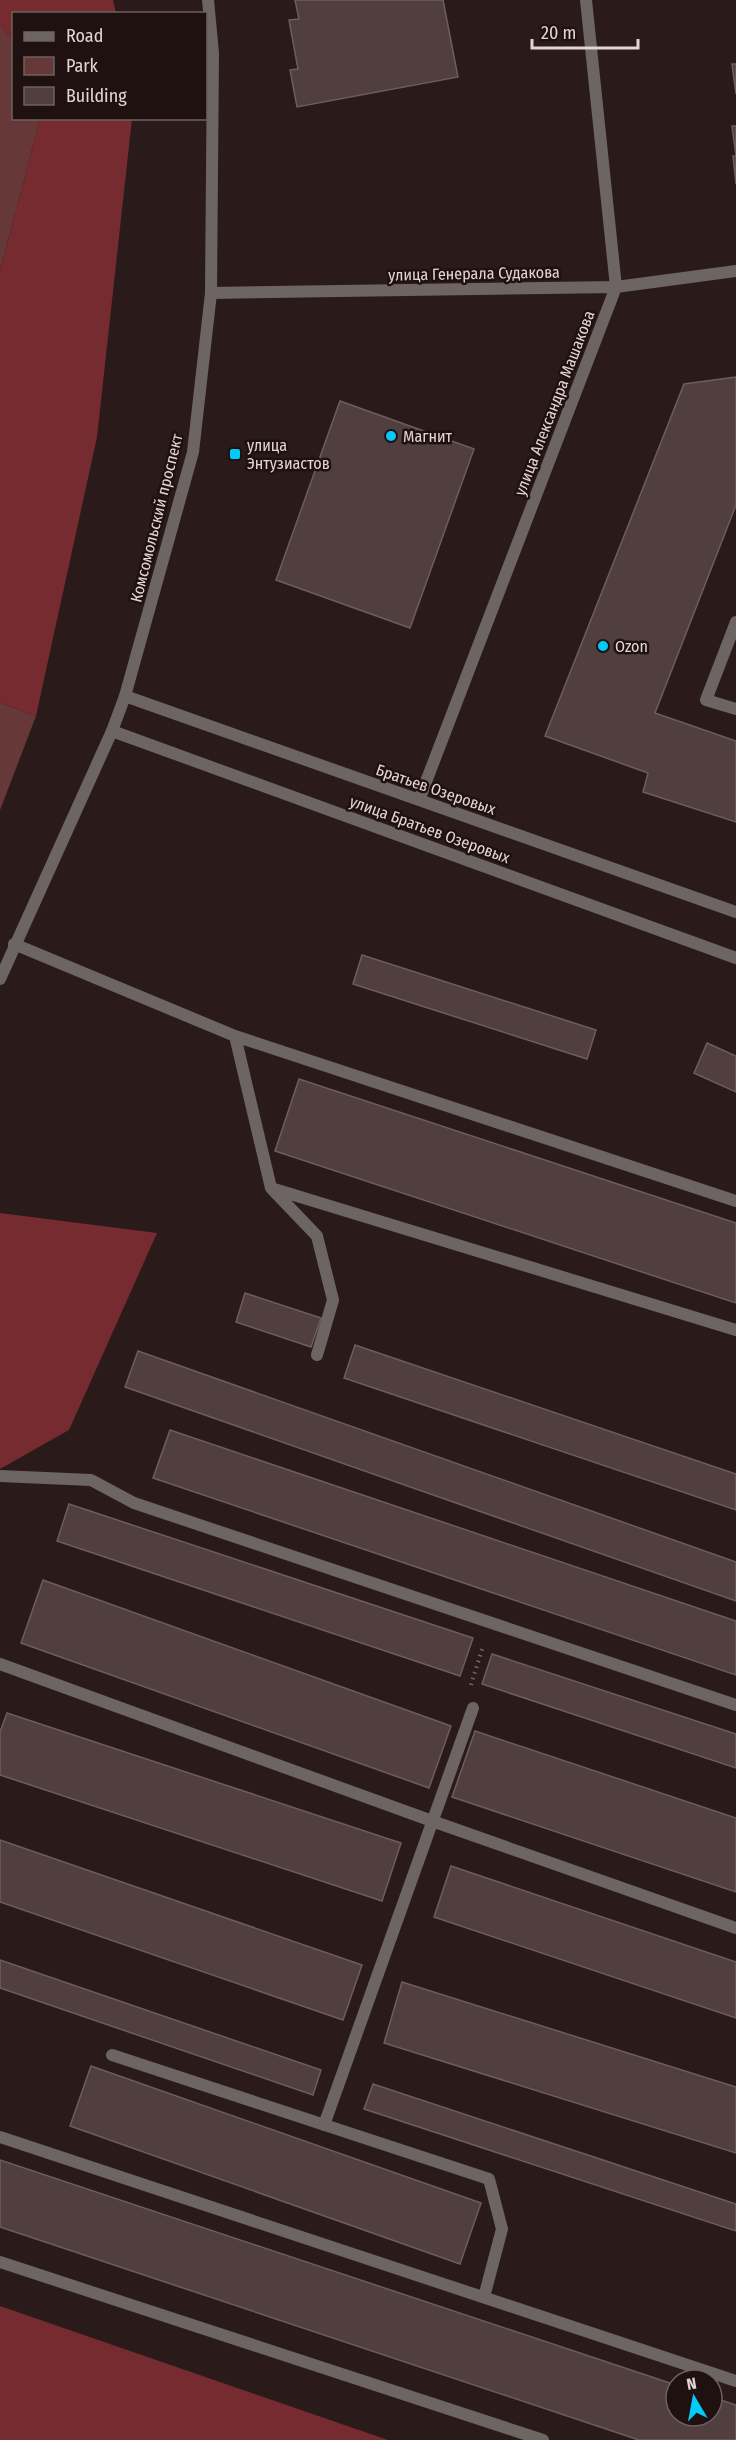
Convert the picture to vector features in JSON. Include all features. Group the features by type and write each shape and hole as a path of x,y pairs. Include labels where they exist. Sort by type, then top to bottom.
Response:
{"street":[{"name":"Комсомольский проспект","path":"0,979 112,731 125,696 194,452 211,293 213,53 208,0"},
{"name":"улица Александра Машакова","path":"419,800 616,287 585,0"},
{"name":"улица Генерала Судакова","path":"211,293 616,287 736,271"},
{"path":"736,622 706,700 736,709"},
{"name":"Братьев Озеровых","path":"125,696 736,912"},
{"name":"улица Братьев Озеровых","path":"112,731 736,958"},
{"path":"14,944 235,1036 736,1201"},
{"path":"235,1036 271,1188 317,1236 333,1300 317,1354"},
{"path":"271,1188 736,1330"},
{"path":"0,1476 91,1480 134,1503 736,1705"},
{"path":"0,1664 432,1821 736,1928"},
{"path":"324,2125 472,1708"},
{"path":"112,2055 489,2179 502,2229 484,2297"},
{"path":"0,2136 736,2381"},
{"path":"0,2262 543,2440"}],"path":[{"path":"472,1708 470,1686 491,1623"}],"green space":[{"path":"0,25 12,39 12,120 40,120 0,271"},
{"path":"0,703 36,716 0,810"}],"shaded area":[{"path":"0,0 113,0 116,12 12,12 12,39 0,25"},
{"path":"40,120 132,120 97,437 36,716 0,703 0,271"},
{"path":"0,1213 157,1233 69,1430 0,1469"},
{"path":"0,2306 388,2440 0,2440"}],"building":[{"path":"295,0 443,0 458,77 297,107 290,70 298,69 289,20 299,19"},
{"path":"732,64 736,64 736,94 733,72"},
{"path":"732,126 736,126 736,156"},
{"path":"733,156 736,156 736,184"},
{"path":"736,377 736,505 655,713 736,741 736,822 643,792 648,773 545,736 684,384"},
{"path":"340,401 474,449 410,628 276,580"},
{"path":"362,955 596,1030 587,1059 353,984"},
{"path":"707,1043 736,1056 736,1092 694,1073"},
{"path":"299,1079 736,1223 736,1303 275,1151"},
{"path":"245,1293 321,1318 311,1347 236,1322"},
{"path":"355,1345 736,1474 736,1510 344,1378"},
{"path":"138,1351 736,1562 736,1601 125,1387"},
{"path":"170,1430 736,1621 736,1675 153,1478"},
{"path":"69,1504 473,1638 460,1676 57,1541"},
{"path":"43,1580 451,1726 429,1788 21,1643"},
{"path":"492,1654 736,1734 736,1768 482,1684"},
{"path":"7,1713 401,1843 382,1901 0,1775 0,1732"},
{"path":"475,1731 736,1818 736,1892 452,1797"},
{"path":"0,1840 362,1965 343,2020 0,1902"},
{"path":"451,1866 736,1962 736,2018 434,1917"},
{"path":"0,1960 321,2070 313,2095 0,1988"},
{"path":"402,1982 736,2087 736,2153 384,2043"},
{"path":"91,2066 481,2203 460,2264 70,2126"},
{"path":"373,2084 736,2204 736,2231 364,2109"},
{"path":"0,2160 664,2381 664,2428 724,2428 724,2401 736,2405 736,2440 639,2440 0,2227"}],"place":[{"name":"Магнит","path":"391,436"},
{"name":"улица Энтузиастов","path":"235,454"},
{"name":"Ozon","path":"603,646"}]}
